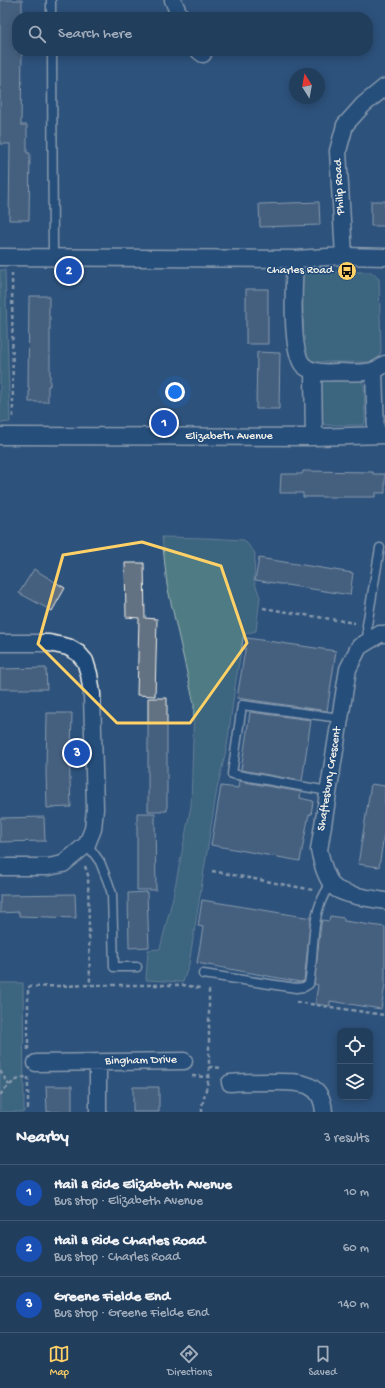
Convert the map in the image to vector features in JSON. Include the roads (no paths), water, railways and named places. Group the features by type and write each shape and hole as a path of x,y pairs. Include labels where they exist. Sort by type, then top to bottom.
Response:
{"street":[{"path":"173,0 178,12"},
{"name":"Philip Road","path":"344,256 338,151 345,125 363,105 385,87"},
{"path":"6,257 53,256 295,259 344,256 385,257"},
{"path":"295,259 294,308 298,356 303,365 313,371 334,372 379,367 380,435"},
{"path":"313,371 314,437"},
{"name":"Elizabeth Avenue","path":"6,436 314,437 380,435"},
{"name":"Shaftesbury Crescent","path":"385,634 368,633 348,668 319,850 329,887 358,897 385,901"},
{"path":"0,643 49,643 68,646 78,653 85,661 90,674 92,694 95,809 93,828 84,848 63,864 48,867 0,867"},
{"name":"Bingham Drive","path":"31,1063 184,1060"},
{"name":"Bingham Drive","path":"98,1062 98,1112"},
{"path":"230,1083 298,1082 311,1087 318,1094 324,1112"}],"lane":[{"path":"51,0 51,12"},
{"path":"52,56 53,256"},
{"path":"368,633 380,548"},
{"path":"328,791 232,774 242,705 340,718"},
{"path":"84,848 100,862 112,894 114,967 137,967"},
{"path":"203,974 296,988 304,987 309,984 319,906 329,887"}],"place":[{"name":"Hail & Ride Charles Road","path":"69,271"},
{"name":"Charles Road","path":"347,271"},
{"name":"Hail & Ride Elizabeth Avenue","path":"164,423"},
{"name":"Greene Fielde End","path":"77,753"}]}
